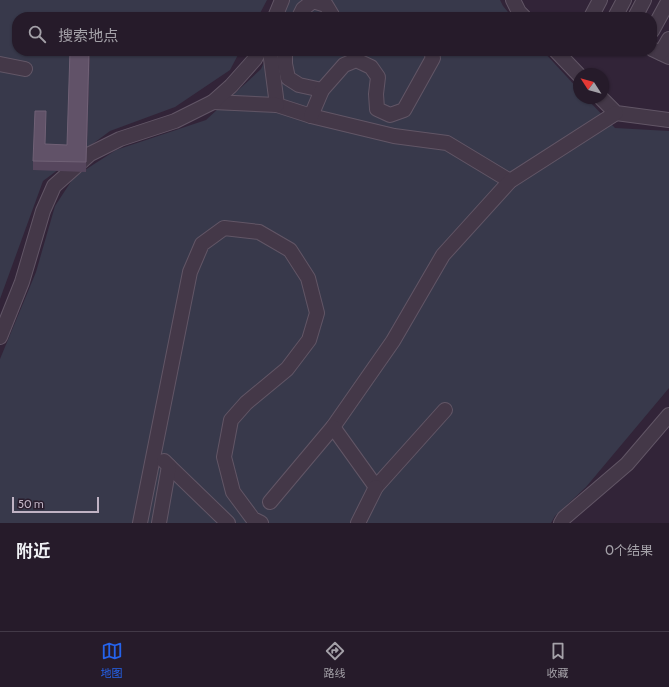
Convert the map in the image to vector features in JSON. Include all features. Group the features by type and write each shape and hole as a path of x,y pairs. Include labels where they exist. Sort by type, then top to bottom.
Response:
{"lane":[{"path":"277,12 282,0"},
{"path":"513,0 519,12"},
{"path":"594,12 600,0"},
{"path":"618,12 624,0"},
{"path":"638,12 644,0"},
{"path":"657,22 669,0"},
{"path":"302,12 313,1 326,5 330,12"},
{"path":"661,53 669,39"},
{"path":"0,338 22,282 43,211 54,186 90,154 120,139 175,121 213,102 231,86 256,56"},
{"path":"271,56 277,105"},
{"path":"285,56 288,78 299,85 322,90"},
{"path":"311,116 322,90 344,65 356,60 371,67 378,77 376,94 377,109 390,115 404,110 433,58 432,56"},
{"path":"561,56 573,69"},
{"path":"0,64 25,69"},
{"path":"213,102 277,105 311,116 394,136 447,142 510,181"},
{"path":"607,104 616,113 669,120"},
{"path":"270,502 333,427 394,341 443,255 510,181 616,113"},
{"path":"140,523 190,272 202,244 224,228 259,232 290,250 308,278 317,313 309,340 287,369 246,403 231,420 224,457 233,492 253,518 261,523"},
{"path":"358,523 376,487 445,410"},
{"path":"561,523 564,518 627,464 669,415"},
{"path":"333,427 376,487"},
{"path":"154,452 228,523"},
{"path":"159,523 169,466"}],"shaded area":[{"path":"0,0 267,0 261,12 12,12 12,56 237,56 230,70 175,107 110,131 43,181 0,299"},
{"path":"289,0 500,0 508,12 284,12"},
{"path":"267,56 548,56 573,84 573,104 592,104 615,128 669,131 669,388 586,487 555,516 551,523 0,523 0,359 36,272 55,206 74,177 116,150 206,120 261,69"}],"building":[{"path":"70,56 89,56 86,162 33,161 35,111 46,111 45,144 67,145"}]}
